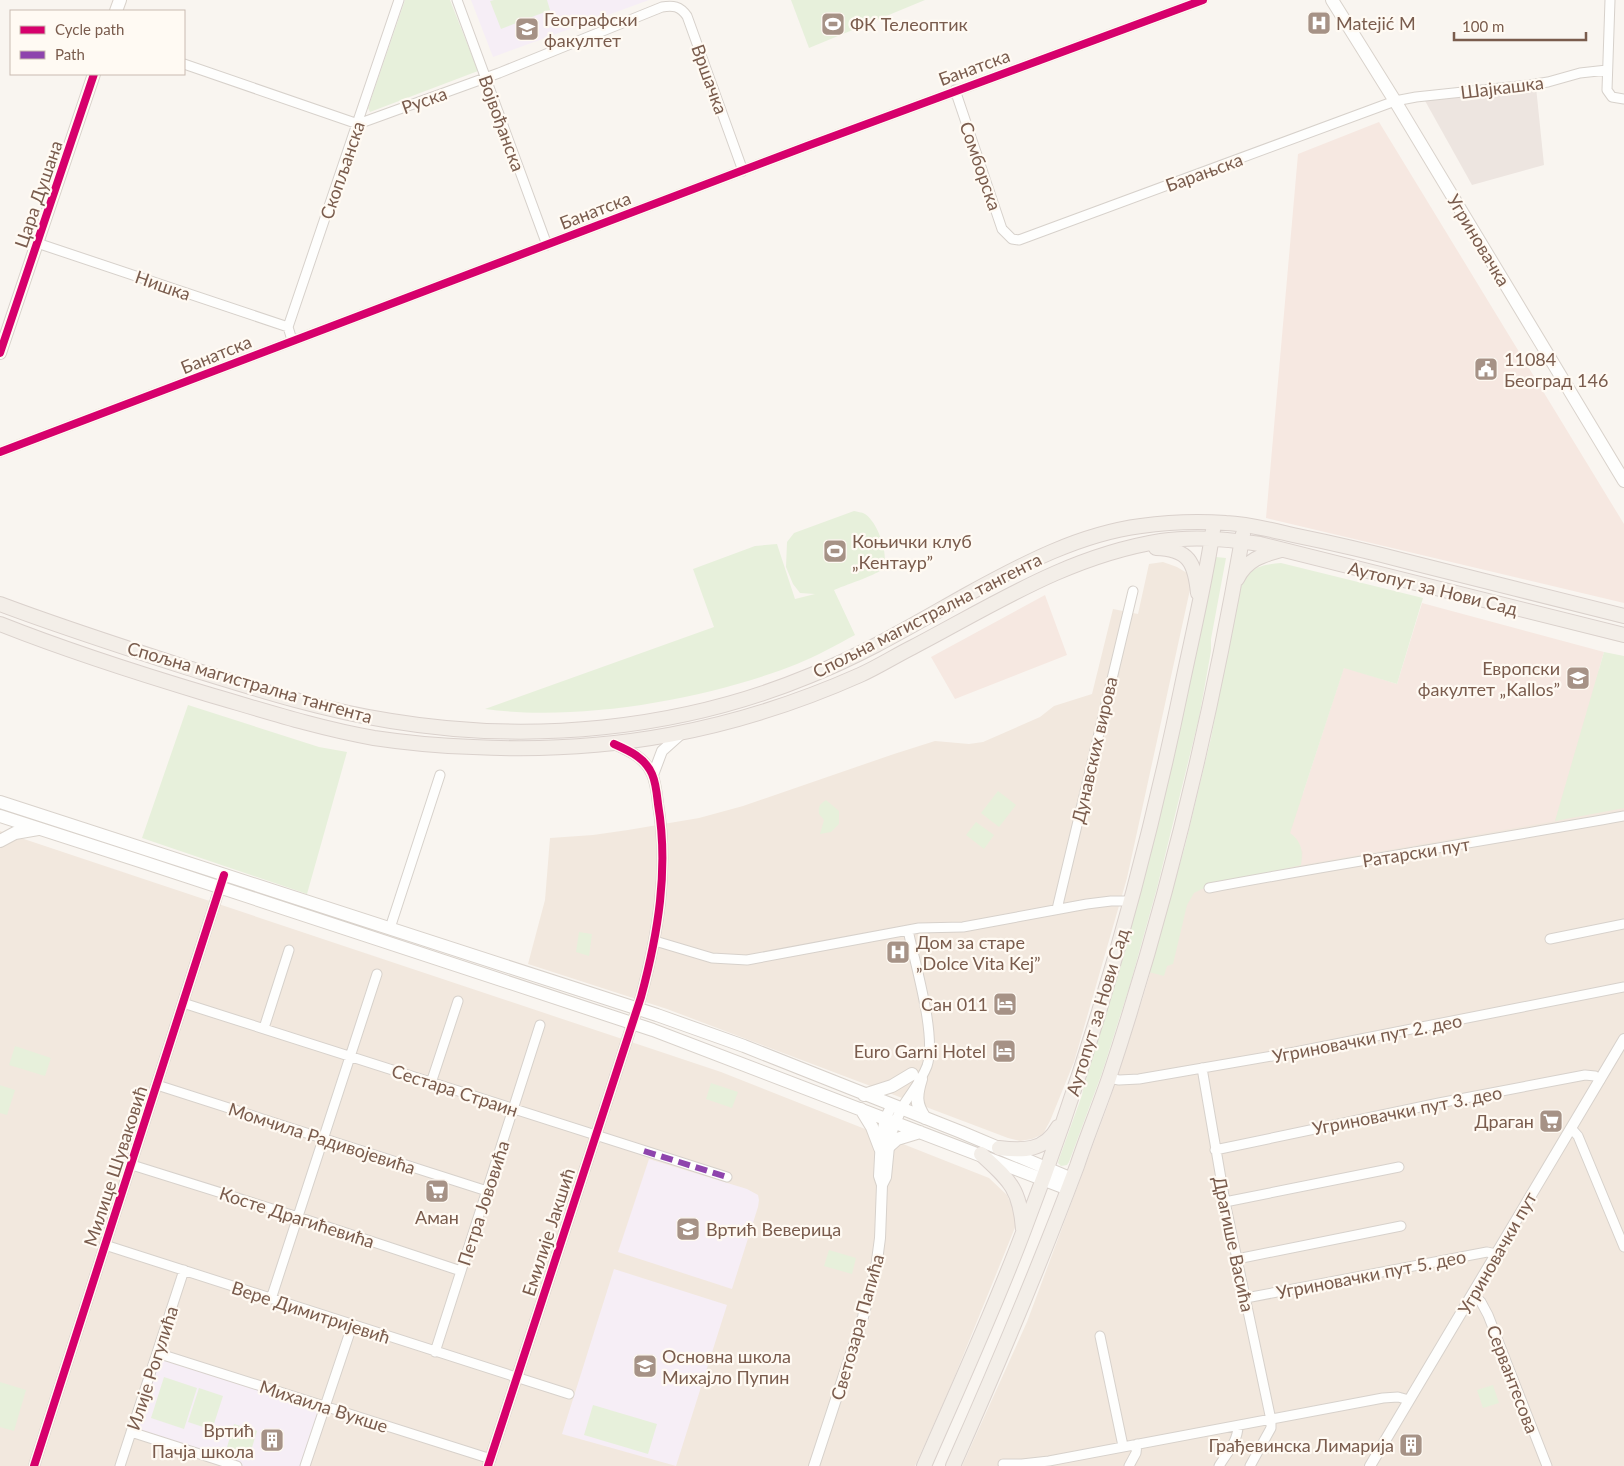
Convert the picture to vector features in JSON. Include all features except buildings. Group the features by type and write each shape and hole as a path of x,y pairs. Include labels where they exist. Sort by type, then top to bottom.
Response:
{"main road":[{"name":"Угриновачка","path":"1332,0 1624,481"},
{"name":"Цара Душана","path":"0,353 94,75"},
{"name":"Аутопут за Нови Сад","path":"924,1466 984,1329 1024,1231 1099,1011 1131,901 1161,784 1214,522 1245,525 1344,545 1624,616"},
{"name":"Спољна магистрална тангента","path":"0,604 88,636 185,667 331,709 415,725 502,731 593,728 689,713 808,677 855,656 996,579 1070,544 1118,530 1140,526 1214,522"},
{"name":"Аутопут за Нови Сад","path":"953,1466 1009,1336 1070,1184 1109,1078 1142,974 1173,865 1201,745 1245,525"},
{"name":"Аутопут за Нови Сад","path":"1212,539 1242,541 1282,550 1624,635"},
{"name":"Спољна магистрална тангента","path":"0,624 47,642 180,686 372,738 411,743 504,749 558,748 614,744 681,734 763,713 862,674 1010,593 1077,563 1167,540 1212,539"},
{"path":"1128,549 1167,548 1174,549 1185,555 1195,570 1199,603"},
{"path":"1233,588 1240,574 1251,560 1282,550"},
{"path":"180,686 185,667"},
{"path":"3,803 637,1008 744,1046 999,1148 1044,1175"},
{"path":"0,817 632,1023 920,1132 1070,1184"},
{"path":"0,840 15,833 41,829"},
{"path":"864,1095 917,1077 917,1102 925,1118"},
{"path":"861,1109 884,1148 897,1139 920,1132"},
{"path":"999,1148 1023,1150 1038,1147 1055,1132 1066,1111"},
{"path":"981,1154 1006,1177 1016,1191 1021,1207 1024,1231"}],"street":[{"name":"Скопљанска","path":"288,327 399,0"},
{"name":"Војвођанска","path":"457,0 548,245"},
{"name":"Банатска","path":"0,452 742,170 1203,0"},
{"path":"1610,0 1607,90 1610,95 1624,99"},
{"name":"Вршачка","path":"662,7 674,6 680,8 687,16 742,170"},
{"name":"Руска","path":"358,124 485,78 662,7"},
{"path":"185,64 358,124"},
{"name":"Шајкашка","path":"1395,101 1529,85 1580,73 1607,70"},
{"name":"Сомборска","path":"955,90 998,218 1005,232 1012,239"},
{"name":"Барањска","path":"1012,239 1019,240 1395,101"},
{"name":"Нишка","path":"38,243 288,327"},
{"path":"288,327 292,340"},
{"name":"Дунавских вирова","path":"1057,909 1133,591"},
{"path":"637,1008 655,942 660,902 662,863 659,810 653,775 662,751 681,734"},
{"path":"614,744 636,755 653,775"},
{"path":"390,928 440,775"},
{"path":"0,817 3,803"},
{"name":"Ратарски пут","path":"1209,888 1320,867 1624,816"},
{"name":"Милице Шуваковић","path":"34,1466 224,875"},
{"path":"655,942 712,958 736,960 758,958 908,930 929,927 963,927 1057,909 1111,901 1131,901"},
{"path":"1550,939 1624,924"},
{"path":"896,1107 928,1061 927,1018 908,930"},
{"path":"264,1028 290,950"},
{"path":"271,1299 377,974"},
{"name":"Угриновачки пут 2. део","path":"1109,1078 1119,1080 1139,1079 1202,1068 1514,1010 1624,987"},
{"path":"431,1083 458,1001"},
{"name":"Сестара Страин","path":"183,1003 727,1177"},
{"name":"Емилије Јакшић","path":"490,1463 637,1008"},
{"name":"Петра Јововића","path":"435,1352 540,1025"},
{"name":"Угриновачки пут","path":"1372,1465 1624,1039"},
{"name":"Драгише Васића","path":"1202,1068 1215,1150 1236,1259 1271,1420"},
{"name":"Угриновачки пут 3. део","path":"1215,1150 1439,1102 1575,1077 1590,1075 1600,1080"},
{"name":"Момчила Радивојевића","path":"157,1085 486,1191"},
{"name":"Светозара Папића","path":"814,1466 862,1322 876,1268 880,1238 882,1185 886,1177 884,1148 890,1120 896,1107"},
{"path":"1571,1128 1578,1136 1624,1247"},
{"name":"Косте Драгићевића","path":"132,1165 461,1271"},
{"path":"1225,1202 1399,1167"},
{"path":"1236,1259 1400,1226"},
{"name":"Вере Димитријевић","path":"105,1245 352,1326 569,1394"},
{"name":"Угриновачки пут 5. део","path":"1246,1298 1487,1252 1496,1254"},
{"name":"Илије Рогулића","path":"120,1466 184,1270"},
{"name":"Сервантесова","path":"1473,1294 1481,1302 1488,1314 1547,1466"},
{"path":"305,1466 352,1326"},
{"path":"1100,1336 1123,1446"},
{"name":"Михаила Вукше","path":"157,1353 325,1406 490,1463"},
{"path":"1003,1464 1057,1462 1123,1446 1383,1398 1398,1396 1410,1400"},
{"path":"1250,1466 1271,1428 1271,1420"},
{"path":"1219,1466 1235,1440 1238,1426"},
{"path":"131,1432 237,1466"},
{"path":"1129,1466 1136,1453 1137,1444"}],"shaded area":[{"name":"Географски факултет","path":"471,0 649,0 493,57"},
{"path":"1536,87 1544,165 1472,185 1424,99"},
{"path":"1379,122 1624,524 1624,603 1266,518 1298,154"},
{"path":"1163,562 1187,573 1191,585 1127,878 1074,1062 1043,1134 1032,1139 1020,1141 1008,1138 667,1009 528,964 545,900 550,838 593,835 699,818 743,806 935,741 969,744 983,742 1040,717 1054,706 1092,694 1113,609 1138,614 1149,564"},
{"path":"1045,595 1067,655 955,699 931,657"},
{"path":"1422,603 1604,652 1555,821 1301,865 1303,852 1290,833 1344,667 1397,684"},
{"path":"1624,660 1624,1466 962,1466 1027,1322 1109,1102 1143,997 1189,841"},
{"path":"0,831 721,1072 989,1178 1007,1195 1016,1216 1016,1225 950,1388 915,1466 0,1466"},
{"name":"Вртић Веверица","path":"649,1159 747,1189 758,1195 758,1207 732,1289 618,1252"},
{"name":"Основна школа Михајло Пупин","path":"614,1269 727,1305 676,1466 562,1434"},
{"path":"157,1353 325,1406 305,1466 237,1466 131,1432"}],"green space":[{"path":"405,0 450,0 478,71 370,112 368,108"},
{"path":"547,0 550,10 501,29 490,1"},
{"name":"ФК Телеоптик","path":"791,0 925,0 809,48"},
{"path":"854,511 865,514 874,524 882,540 885,558 884,565 878,572 834,590 855,635 797,664 762,677 684,697 602,710 522,712 485,709 714,627 693,569 755,546 777,544 795,599 815,594 800,593 793,584 786,567 787,542 794,533"},
{"path":"1216,557 1226,558 1211,639 1211,651 1199,718 1157,888 1130,985 1102,1073 1069,1162 1067,1165 1061,1166 1058,1163 1059,1159 1082,1095 1087,1068 1135,909 1159,820"},
{"path":"1281,563 1423,598 1397,684 1344,668 1290,833 1301,847 1301,865 1202,889 1194,893 1187,905 1173,964 1167,966 1164,976 1149,972 1185,846 1211,738 1238,593 1246,578 1254,570 1265,565"},
{"path":"1604,652 1624,656 1624,808 1555,821"},
{"path":"188,705 319,747 347,752 307,894 142,838"},
{"path":"998,791 1016,805 999,827 981,813"},
{"path":"826,800 839,811 839,824 831,832 820,834 824,820 819,814 819,807"},
{"path":"976,822 994,835 984,849 966,835"},
{"path":"579,932 592,934 589,956 576,952"},
{"path":"15,1046 51,1058 45,1076 9,1065"},
{"path":"711,1083 738,1092 732,1108 706,1099"},
{"path":"0,1085 15,1090 7,1115 0,1113"},
{"path":"829,1250 856,1258 852,1274 824,1266"},
{"path":"164,1377 197,1388 184,1429 151,1418"},
{"path":"0,1382 26,1390 14,1431 0,1427"},
{"path":"1493,1385 1499,1403 1483,1408 1477,1390"},
{"path":"199,1388 223,1396 212,1430 188,1422"},
{"path":"593,1405 657,1424 648,1454 584,1435"},
{"path":"234,1424 257,1431 250,1454 227,1447"}],"marked path":[{"path":"644,1151 727,1177"}],"cycle path":[{"path":"0,452 807,146 1203,0"},
{"path":"0,353 94,75"},
{"path":"488,1466 641,997 657,925 662,877 661,828 657,793 649,768 631,752 614,744"},
{"path":"34,1466 224,875"}],"place":[{"name":"Matejić M","path":"1319,23"},
{"name":"ФК Телеоптик","path":"833,24"},
{"name":"Географски факултет","path":"527,29"},
{"name":"11084 Београд 146","path":"1486,369"},
{"name":"Коњички клуб „Кентаур”","path":"835,551"},
{"name":"Европски факултет „Kallos”","path":"1578,678"},
{"name":"Дом за старе „Dolce Vita Kej”","path":"898,952"},
{"name":"Сан 011","path":"1005,1004"},
{"name":"Euro Garni Hotel","path":"1004,1051"},
{"name":"Драган","path":"1551,1121"},
{"name":"Аман","path":"437,1191"},
{"name":"Вртић Веверица","path":"688,1229"},
{"name":"Основна школа Михајло Пупин","path":"645,1366"},
{"name":"Вртић Пачја школа","path":"272,1440"},
{"name":"Грађевинска Лимарија","path":"1411,1445"}]}
